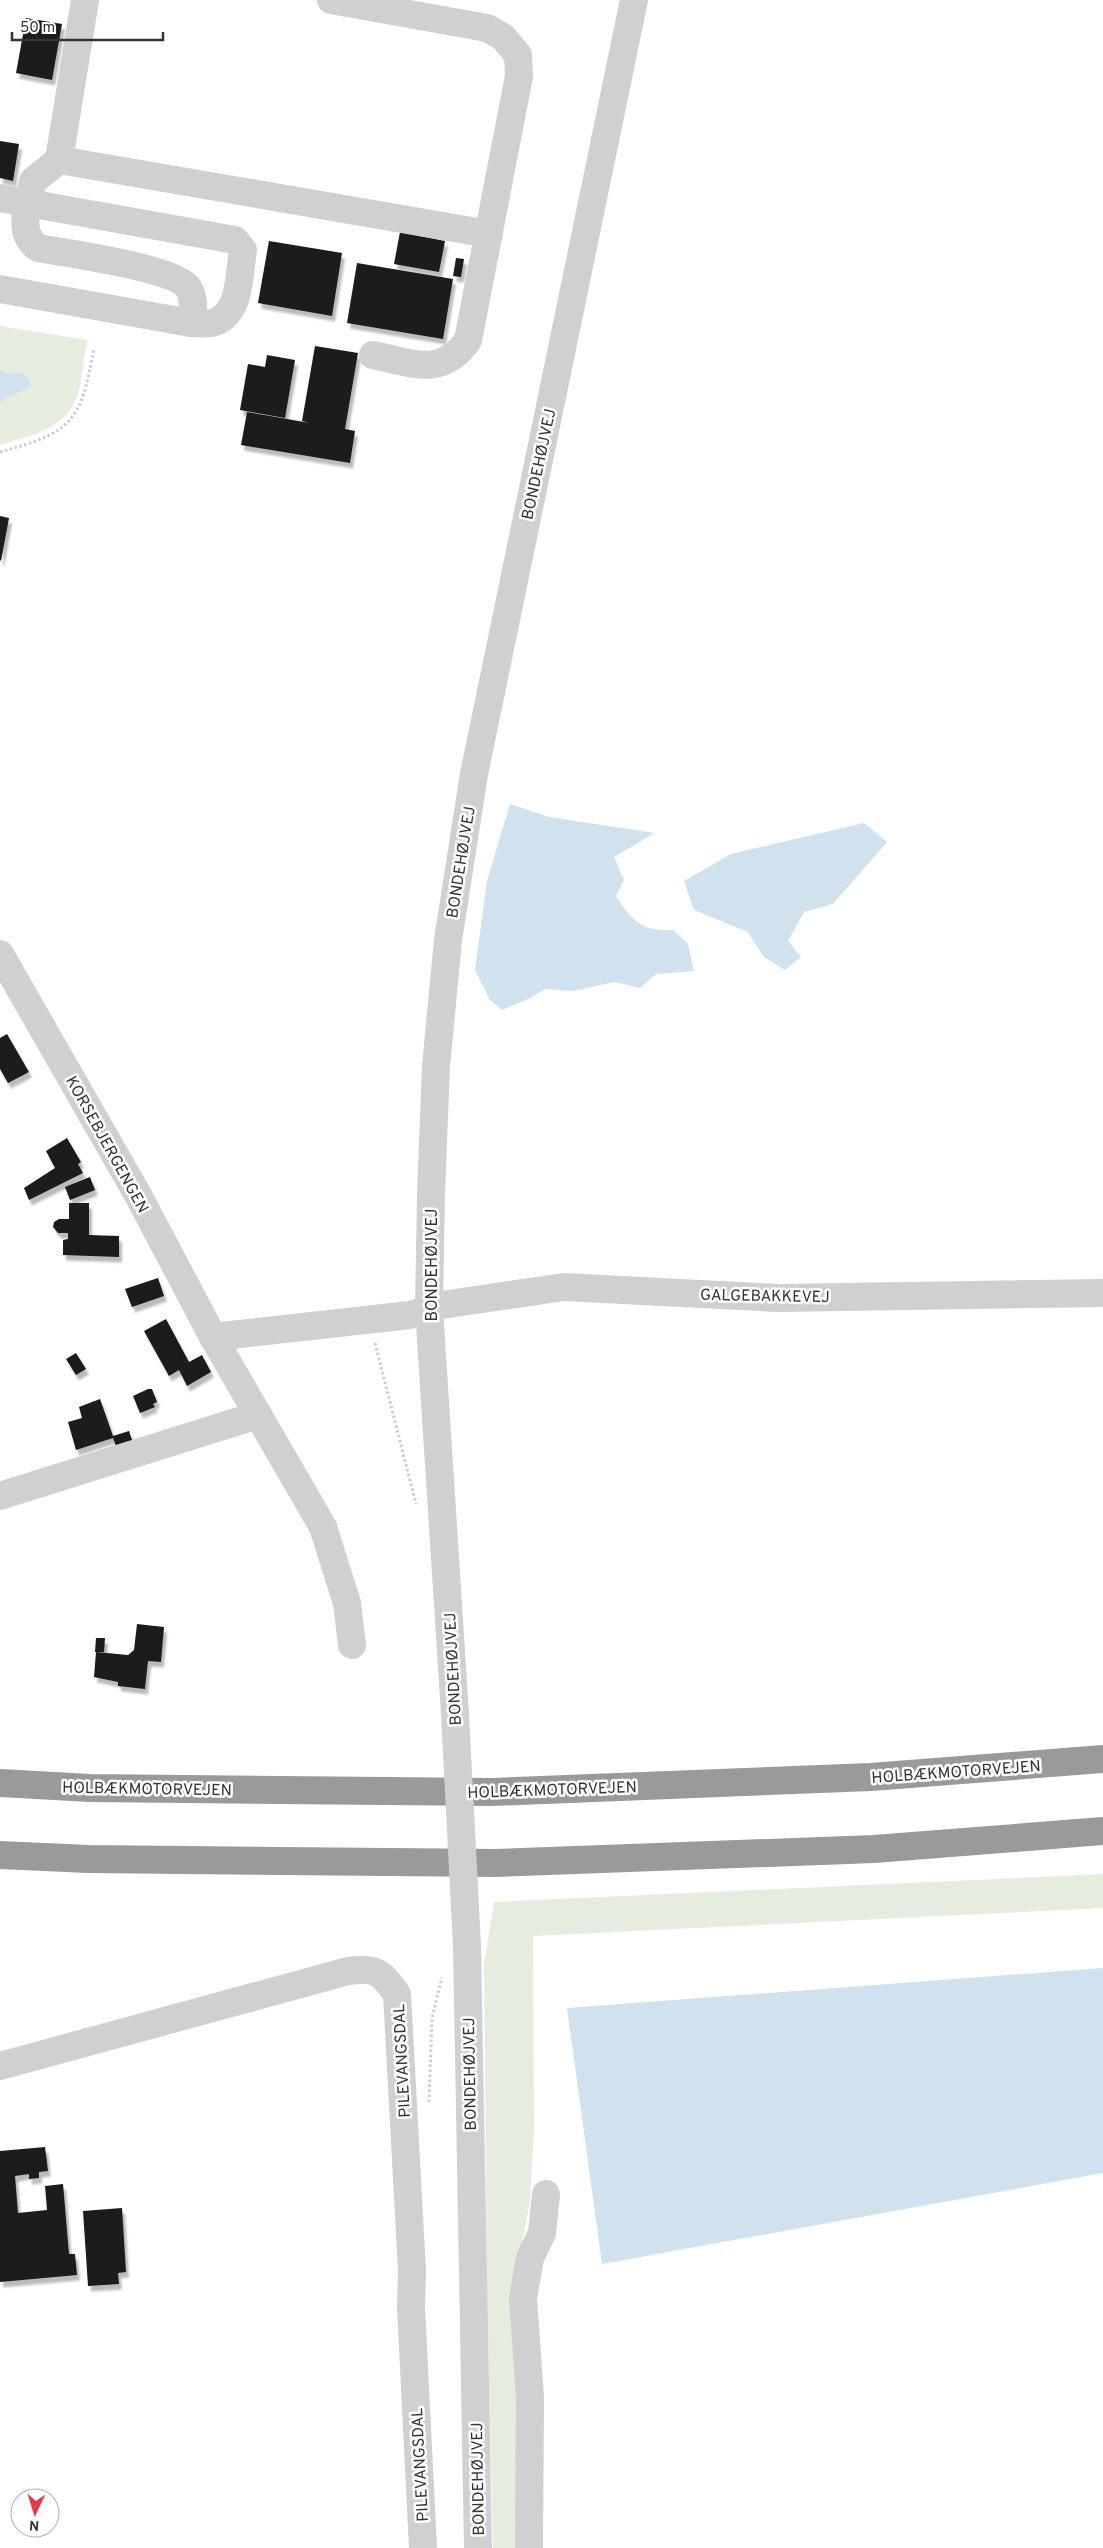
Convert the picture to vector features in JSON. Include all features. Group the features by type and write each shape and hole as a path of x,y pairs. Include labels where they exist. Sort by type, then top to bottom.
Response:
{"highway":[{"name":"HOLBÆKMOTORVEJEN","path":"0,1783 90,1788 492,1792 871,1777 1103,1760"},
{"path":"0,1855 88,1859 495,1863 874,1849 1103,1831"}],"street":[{"path":"85,0 59,160 33,181 25,228 32,244 38,248 158,271 178,279 188,288 194,305 191,323"},
{"path":"331,0 487,28 504,37 518,55 518,76 468,340 459,353 448,362 434,365 373,355"},
{"name":"BONDEHØJVEJ","path":"478,2548 466,1946 455,1714 430,1308 431,1194 436,1066 448,940 474,774 634,0"},
{"path":"59,160 488,234"},
{"path":"0,198 235,240 243,250 235,299 227,315 213,323 191,323 0,289"},
{"name":"KORSEBJERGENGEN","path":"0,954 134,1187 213,1337 323,1527 347,1603 352,1644"},
{"name":"GALGEBAKKEVEJ","path":"430,1308 564,1287 778,1298 1103,1293"},
{"path":"213,1337 410,1314 430,1308"},
{"path":"0,1496 258,1415"},
{"name":"PILEVANGSDAL","path":"0,2066 348,1972 369,1969 384,1977 397,1994 412,2271 411,2307 423,2548"},
{"path":"529,2548 530,2398 523,2298 530,2258 542,2233 546,2194"}],"path":[{"path":"0,452 36,441 61,429 77,413 85,393 94,348"},
{"path":"368,1318 418,1511"}],"shaded area":[{"path":"0,326 88,340 79,390 75,403 68,413 48,428 0,445"},
{"path":"1103,1874 1103,1908 533,1936 534,2130 530,2201 518,2264 519,2548 493,2548 487,2294 484,1965 494,1902"}],"water":[{"path":"0,371 12,374 22,373 30,380 31,387 5,398 0,404"},
{"path":"510,804 549,817 655,833 614,857 624,880 616,896 627,912 639,923 653,929 673,930 688,944 694,971 656,974 640,988 615,982 572,991 545,989 530,998 502,1010 490,1000 475,970 487,881"},
{"path":"864,823 887,842 833,904 804,912 788,941 801,957 785,970 764,957 748,932 694,910 684,881 731,854"},
{"path":"1103,1968 1103,2173 602,2264 567,2008"}],"building":[{"path":"26,18 62,24 52,80 16,73"},
{"path":"0,141 19,144 13,181 0,178"},
{"path":"400,232 445,241 439,272 394,264"},
{"path":"269,241 342,253 332,316 258,303"},
{"path":"456,258 464,259 461,277 453,276"},
{"path":"357,263 453,279 443,339 347,323"},
{"path":"315,346 358,353 345,429 355,431 350,463 241,445 247,412 310,423 302,421"},
{"path":"267,355 295,360 285,418 240,410 248,364 265,367"},
{"path":"0,516 9,518 1,561 0,560"},
{"path":"7,1034 29,1072 8,1083 0,1069 0,1038"},
{"path":"67,1138 81,1162 78,1164 83,1173 29,1200 24,1188 55,1168 46,1151"},
{"path":"90,1177 95,1190 70,1200 65,1187"},
{"path":"69,1203 89,1203 89,1235 119,1236 119,1257 63,1255 63,1240 68,1239 68,1233 58,1233 53,1227 54,1222 59,1219 69,1219"},
{"path":"158,1278 164,1296 132,1307 125,1289"},
{"path":"166,1319 189,1362 202,1355 211,1372 187,1386 179,1370 169,1376 144,1331"},
{"path":"76,1353 86,1369 76,1375 66,1359"},
{"path":"152,1389 157,1402 153,1404 155,1407 140,1413 133,1396"},
{"path":"100,1399 113,1436 129,1431 134,1446 118,1451 113,1438 76,1450 68,1422 82,1418 79,1407"},
{"path":"137,1624 164,1627 161,1662 148,1661 145,1689 118,1686 118,1682 94,1677 96,1652 128,1655 134,1650"},
{"path":"96,1638 105,1638 104,1652 95,1652"},
{"path":"45,2147 48,2171 39,2172 39,2178 29,2179 29,2174 15,2176 18,2213 47,2210 45,2186 63,2184 69,2254 75,2254 77,2275 0,2282 0,2151"},
{"path":"122,2208 126,2272 118,2273 119,2284 88,2286 83,2211"}]}
